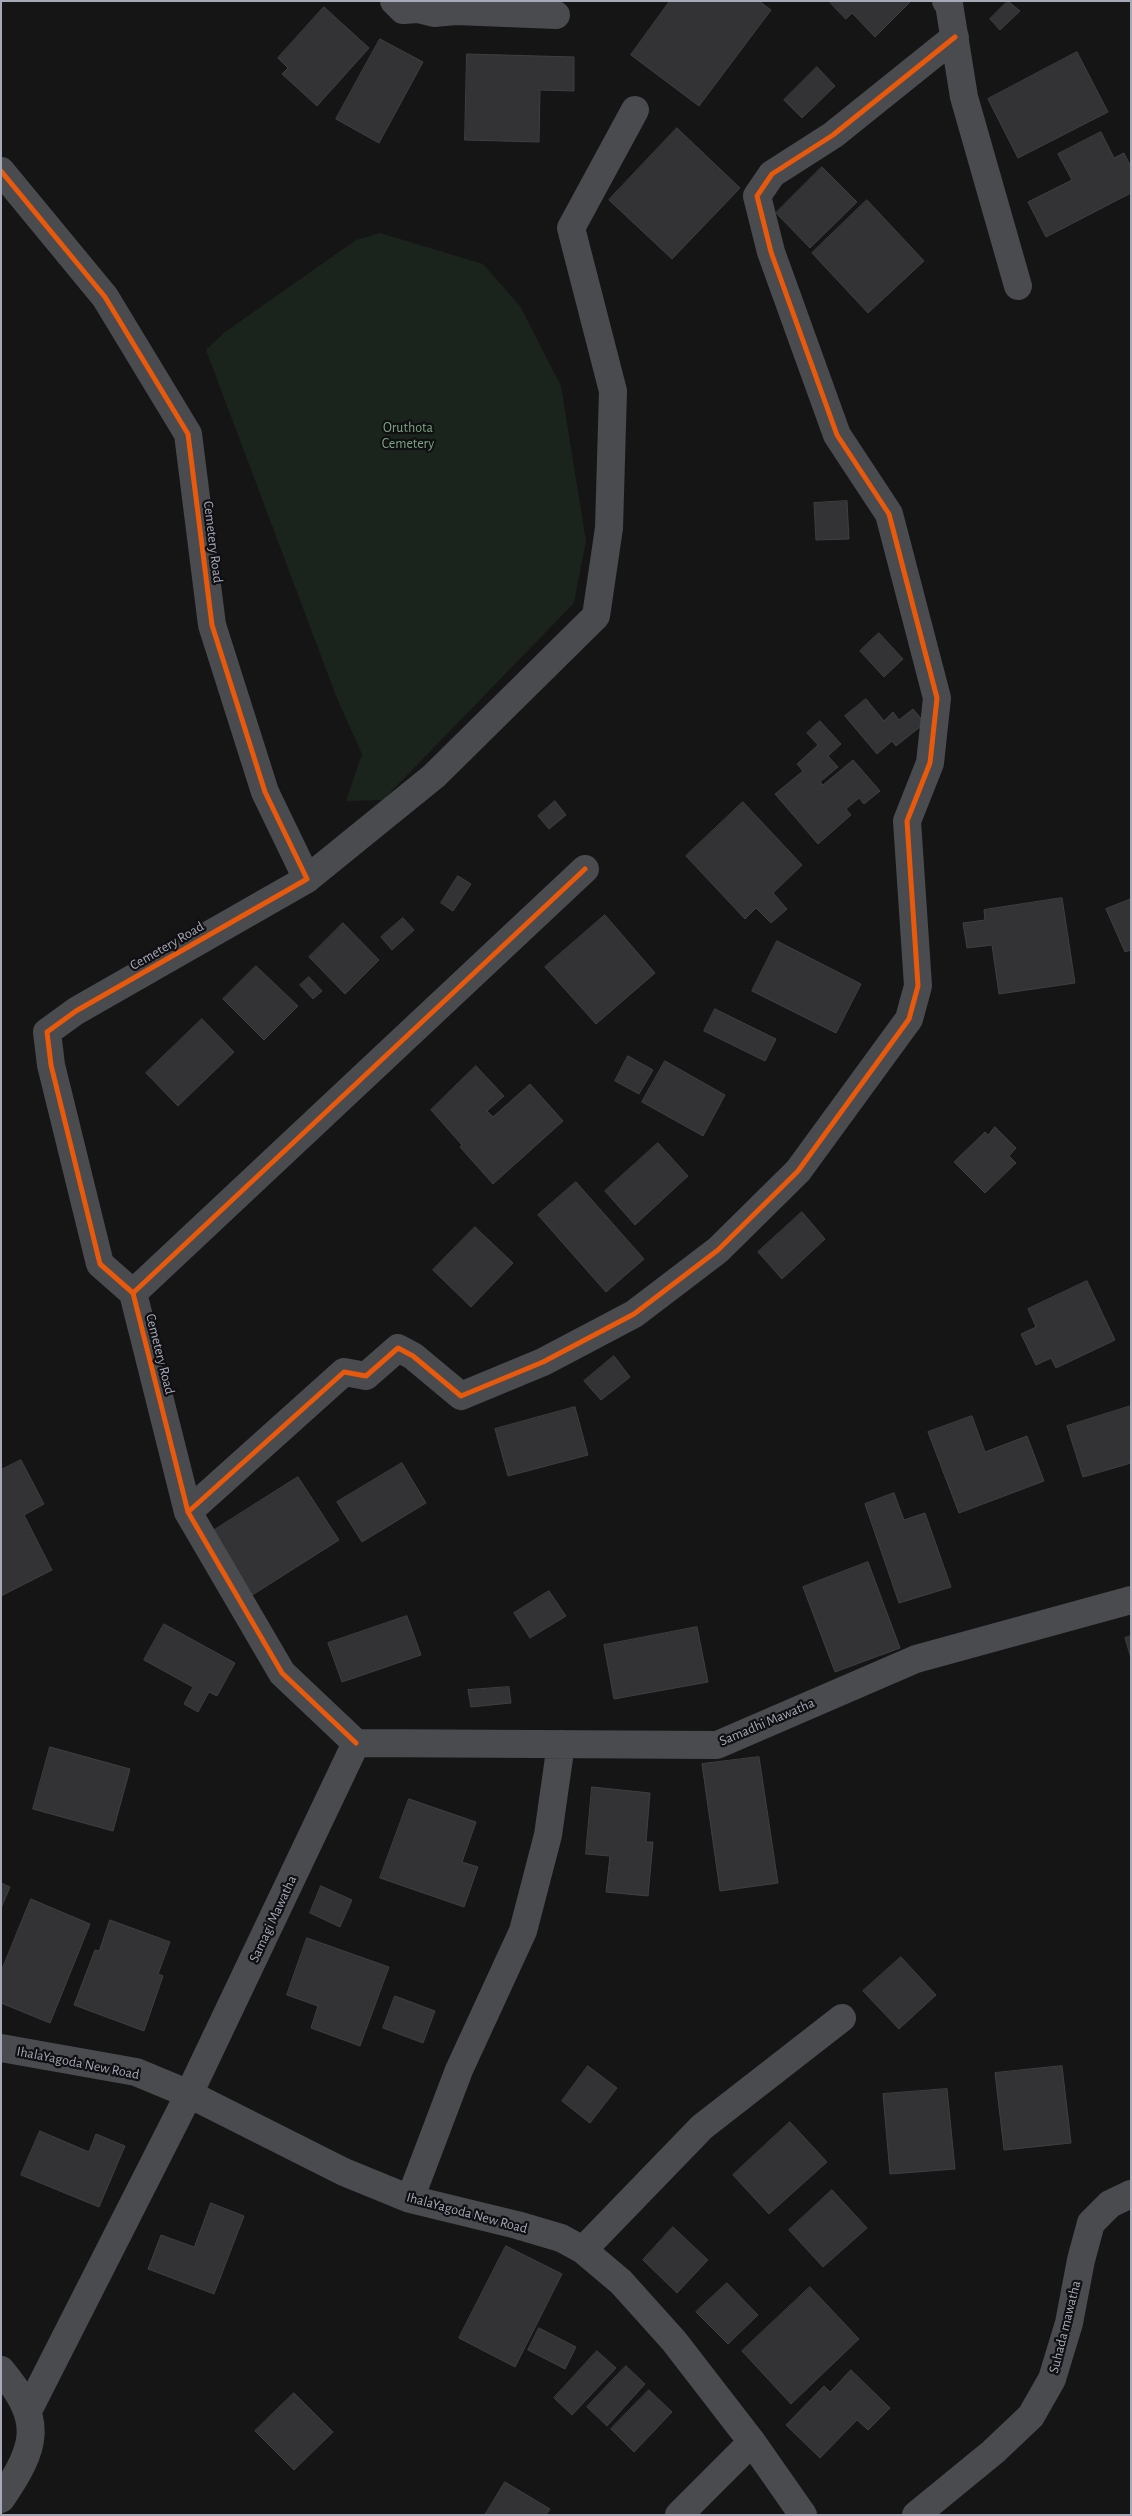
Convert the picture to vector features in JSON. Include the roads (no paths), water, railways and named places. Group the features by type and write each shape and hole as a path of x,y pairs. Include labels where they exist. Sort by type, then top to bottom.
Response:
{"street":[{"path":"394,1 403,10 418,9 434,13 456,11 556,14"},
{"path":"946,1 949,4 964,97 1018,286"},
{"path":"188,1512 344,1372 366,1376 398,1348 413,1356 460,1396 543,1362 634,1314 718,1250 798,1171 909,1019 918,986 907,821 930,763 937,698 889,514 837,435 771,252 757,196 772,174 833,135 955,37"},
{"path":"307,879 434,776 596,616 609,528 613,391 572,228 634,110"},
{"name":"Cemetery Road","path":"1,171 105,297 188,434 212,625 265,792 307,879 76,1011 47,1032 51,1065 100,1264 134,1293 188,1512 282,1673 356,1743"},
{"path":"134,1293 586,869"},
{"name":"Samadhi Mawatha","path":"356,1743 717,1745 916,1659 1131,1600"},
{"name":"Samagi Mawatha","path":"29,2409 189,2094 356,1743"},
{"path":"410,2200 459,2070 523,1931 548,1835 561,1744"},
{"path":"583,2250 702,2127 842,2018"},
{"name":"IhalaYagoda New Road","path":"1,2048 136,2072 189,2094 344,2172 410,2200 517,2225 561,2238 583,2250 621,2282 674,2341 752,2442 803,2515"},
{"name":"Suhada mawatha","path":"916,2515 993,2452 1031,2416 1052,2379 1069,2323 1080,2260 1090,2223 1110,2204 1131,2194"},
{"path":"1,2370 29,2409 32,2438 19,2473 1,2499"},
{"path":"678,2515 752,2442"}],"park label":[{"name":"Oruthota Cemetery","path":"408,436"}]}
